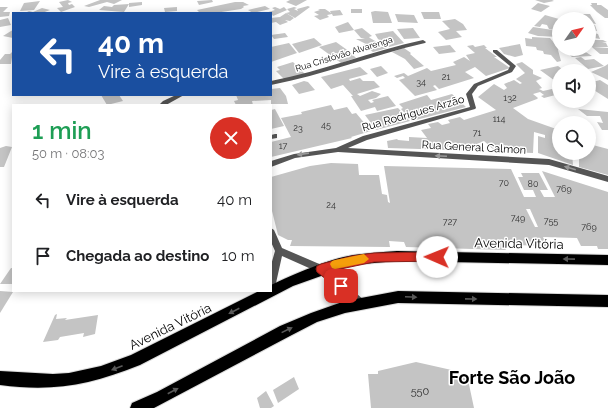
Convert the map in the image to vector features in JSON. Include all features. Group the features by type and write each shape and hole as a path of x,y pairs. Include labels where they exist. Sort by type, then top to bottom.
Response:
{"main road":[{"name":"Avenida Vitória","path":"272,288 321,269 352,260 397,256 608,260"},
{"name":"Avenida Vitória","path":"0,378 40,383 93,376 135,360 264,292"},
{"path":"137,408 162,397 303,323 345,307 361,303 398,297 606,303"}],"street":[{"name":"Rua Cristóvão Alvarenga","path":"272,83 313,74 396,47 423,42"},
{"name":"Rua Rodrigues Arzão","path":"272,164 294,156 337,150 365,138 473,108 469,94 476,85 510,71 514,66 495,51"},
{"path":"164,104 179,96"},
{"path":"365,138 379,152"},
{"name":"Rua General Calmon","path":"337,150 549,162 608,179"},
{"path":"272,234 279,251 272,281"},
{"path":"279,251 321,269 361,303"}],"building":[{"path":"68,0 72,2 68,3 69,5 72,4 75,7 61,12 57,8 63,7 59,2"},
{"path":"100,0 122,0 114,4 107,2 89,7 84,6"},
{"path":"212,0 213,2 199,5 197,1"},
{"path":"290,0 307,0 296,6 286,2"},
{"path":"535,0 552,0 554,1 544,3"},
{"path":"40,1 34,10 20,11 24,3"},
{"path":"142,2 142,5 129,7 129,3"},
{"path":"235,2 243,2 249,5 243,6 244,7 241,9 222,12 199,12 197,10"},
{"path":"538,3 550,6 541,12 531,9"},
{"path":"591,3 597,3 597,5 601,5 608,10 608,18 605,18 597,12 590,5 592,5"},
{"path":"129,4 124,12 99,10 104,6 112,7 114,5"},
{"path":"265,6 270,9 257,12 251,12 248,10"},
{"path":"308,6 310,7 295,18 286,13 290,12 287,9 294,7 297,8 294,9 298,11 297,9"},
{"path":"0,7 8,7 3,12 10,12 9,16 0,17"},
{"path":"177,7 177,11 165,12 164,8"},
{"path":"275,7 280,9 284,7 287,10 273,16 272,12 268,12 275,10 272,8"},
{"path":"42,8 50,10 45,12 33,12"},
{"path":"318,9 325,9 331,13 330,11 340,10 343,15 327,15 329,17 320,20 314,16 319,15 314,12 320,10"},
{"path":"351,9 362,9 362,13 351,13"},
{"path":"371,12 388,12 392,23 373,23"},
{"path":"421,12 439,12 441,19 424,19"},
{"path":"286,13 294,18 290,21 285,20 288,22 280,25 276,22 272,23 272,18 280,17"},
{"path":"395,14 414,15 418,23 398,22"},
{"path":"545,15 552,17 552,30 549,29 547,25 542,24 540,27 534,26"},
{"path":"8,18 11,25 0,27 0,20"},
{"path":"455,19 463,24 467,30 456,31 462,37 446,40 438,32 450,29 442,21"},
{"path":"348,22 354,30 339,33 335,27"},
{"path":"533,27 552,30 552,37 538,36 528,33"},
{"path":"362,28 372,36 369,37 370,38 387,48 373,52 363,45 366,44 356,39 365,39 361,38 354,30"},
{"path":"413,28 420,38 404,39 397,29"},
{"path":"11,31 12,38 3,36"},
{"path":"393,31 404,43 389,47 378,39 375,34"},
{"path":"285,33 288,37 274,39 272,35"},
{"path":"596,34 598,34 600,39 596,38"},
{"path":"532,37 550,38 552,40 552,56 560,56 561,61 557,62 551,55 544,54 543,51 537,50 536,47 526,46 525,38 532,39"},
{"path":"314,38 322,45 299,53 292,44"},
{"path":"596,40 603,40 607,42 602,43 606,43 608,47 596,48"},
{"path":"336,42 356,58 341,63 319,47"},
{"path":"289,43 297,53 272,62 272,47"},
{"path":"520,44 523,55 515,57 504,54 499,48"},
{"path":"450,45 456,52 439,54 433,47"},
{"path":"473,45 475,47 484,45 487,48 485,48 497,57 494,57 510,68 486,76 475,67 465,72 474,78 439,89 435,85 433,86 437,90 415,96 399,80 405,78 403,76 397,78 394,76 404,73 408,76 427,68 431,71 456,65 453,62 464,57 470,61 466,55 475,53 467,46"},
{"path":"404,48 424,66 414,69 405,59 392,52"},
{"path":"596,48 608,48 608,54 600,54 596,51"},
{"path":"12,52 11,64 0,64 0,60 5,54 10,54"},
{"path":"571,56 592,56 572,57"},
{"path":"581,57 585,60 594,59 604,66 596,68 596,64 582,64 575,58"},
{"path":"293,62 299,68 296,69 301,70 306,75 286,81 276,71 280,70 277,67"},
{"path":"522,62 533,70 533,74 542,78 536,81 542,88 539,89 543,91 552,89 552,96 544,98 541,96 544,95 540,92 533,94 538,98 537,99 513,108 528,119 552,128 552,158 538,153 538,136 545,138 545,135 534,132 533,153 507,152 502,148 494,150 484,141 477,144 484,151 388,148 387,141 397,139 409,141 409,137 427,138 421,130 431,128 428,124 438,122 442,125 450,123 448,120 460,117 464,120 496,110 478,97 494,84 504,90 507,88 504,84 514,80 520,84 522,83 516,79 525,73 516,64"},
{"path":"608,64 608,80 596,74 596,70"},
{"path":"381,66 388,73 377,77 370,69"},
{"path":"360,67 368,74 349,79 350,81 360,78 363,81 374,81 380,87 357,94 360,96 372,91 381,94 376,98 368,100 371,103 374,102 372,100 388,96 396,106 377,111 375,107 361,111 351,96 353,96 343,85 331,89 321,77"},
{"path":"552,67 552,79 540,70"},
{"path":"600,80 608,85 608,99 596,91 596,81"},
{"path":"304,81 308,82 315,90 299,94 292,85"},
{"path":"280,88 286,96 288,104 271,104 271,100 252,101 253,104 236,104 234,101 238,100 236,96 272,96 272,89"},
{"path":"452,94 466,107 412,121 401,109 403,108 399,104 427,95 431,100"},
{"path":"102,96 120,96 123,101 111,104 106,104"},
{"path":"331,105 334,110 347,107 352,114 356,113 371,131 351,137 352,138 272,157 272,142 291,137 281,118 302,114 301,112"},
{"path":"398,108 410,121 376,130 365,115"},
{"path":"275,109 284,126 272,129 272,110"},
{"path":"578,109 608,112 608,130 602,130 597,122 603,123 600,116 587,116"},
{"path":"6,146 12,147 4,167 0,167 0,148"},
{"path":"596,146 608,149 608,175 579,167 579,160 596,160"},
{"path":"558,160 573,160 573,165"},
{"path":"331,163 358,164 359,175 379,175 382,194 387,195 388,202 390,203 384,166 511,169 524,197 536,197 533,190 524,190 518,177 523,177 521,173 539,173 548,190 540,190 544,197 555,197 542,171 608,192 608,249 598,249 597,246 581,246 577,238 543,237 547,246 515,245 514,242 503,242 506,250 406,247 404,242 389,241 390,247 290,246 292,240 288,240 278,235 272,211 272,177 310,166","holes":["526,209 530,209 538,227 535,227"]},
{"path":"11,268 12,268 12,284 0,284"},
{"path":"0,291 13,292 0,313"},
{"path":"57,314 56,319 67,318 65,320 98,315 95,334 83,337 84,333 60,337 58,340 43,342 55,315"},
{"path":"416,362 456,371 457,374 467,375 474,408 371,408 368,374 378,374 378,371"},
{"path":"294,377 299,389 278,403 273,390"},
{"path":"266,391 274,406 271,408 260,408 257,398"}],"slow traffic":[{"path":"335,264 364,259"}],"district":[{"name":"Forte São João","path":"512,378"}],"route":[{"path":"341,286 321,269 352,260 374,257 437,257"}]}
